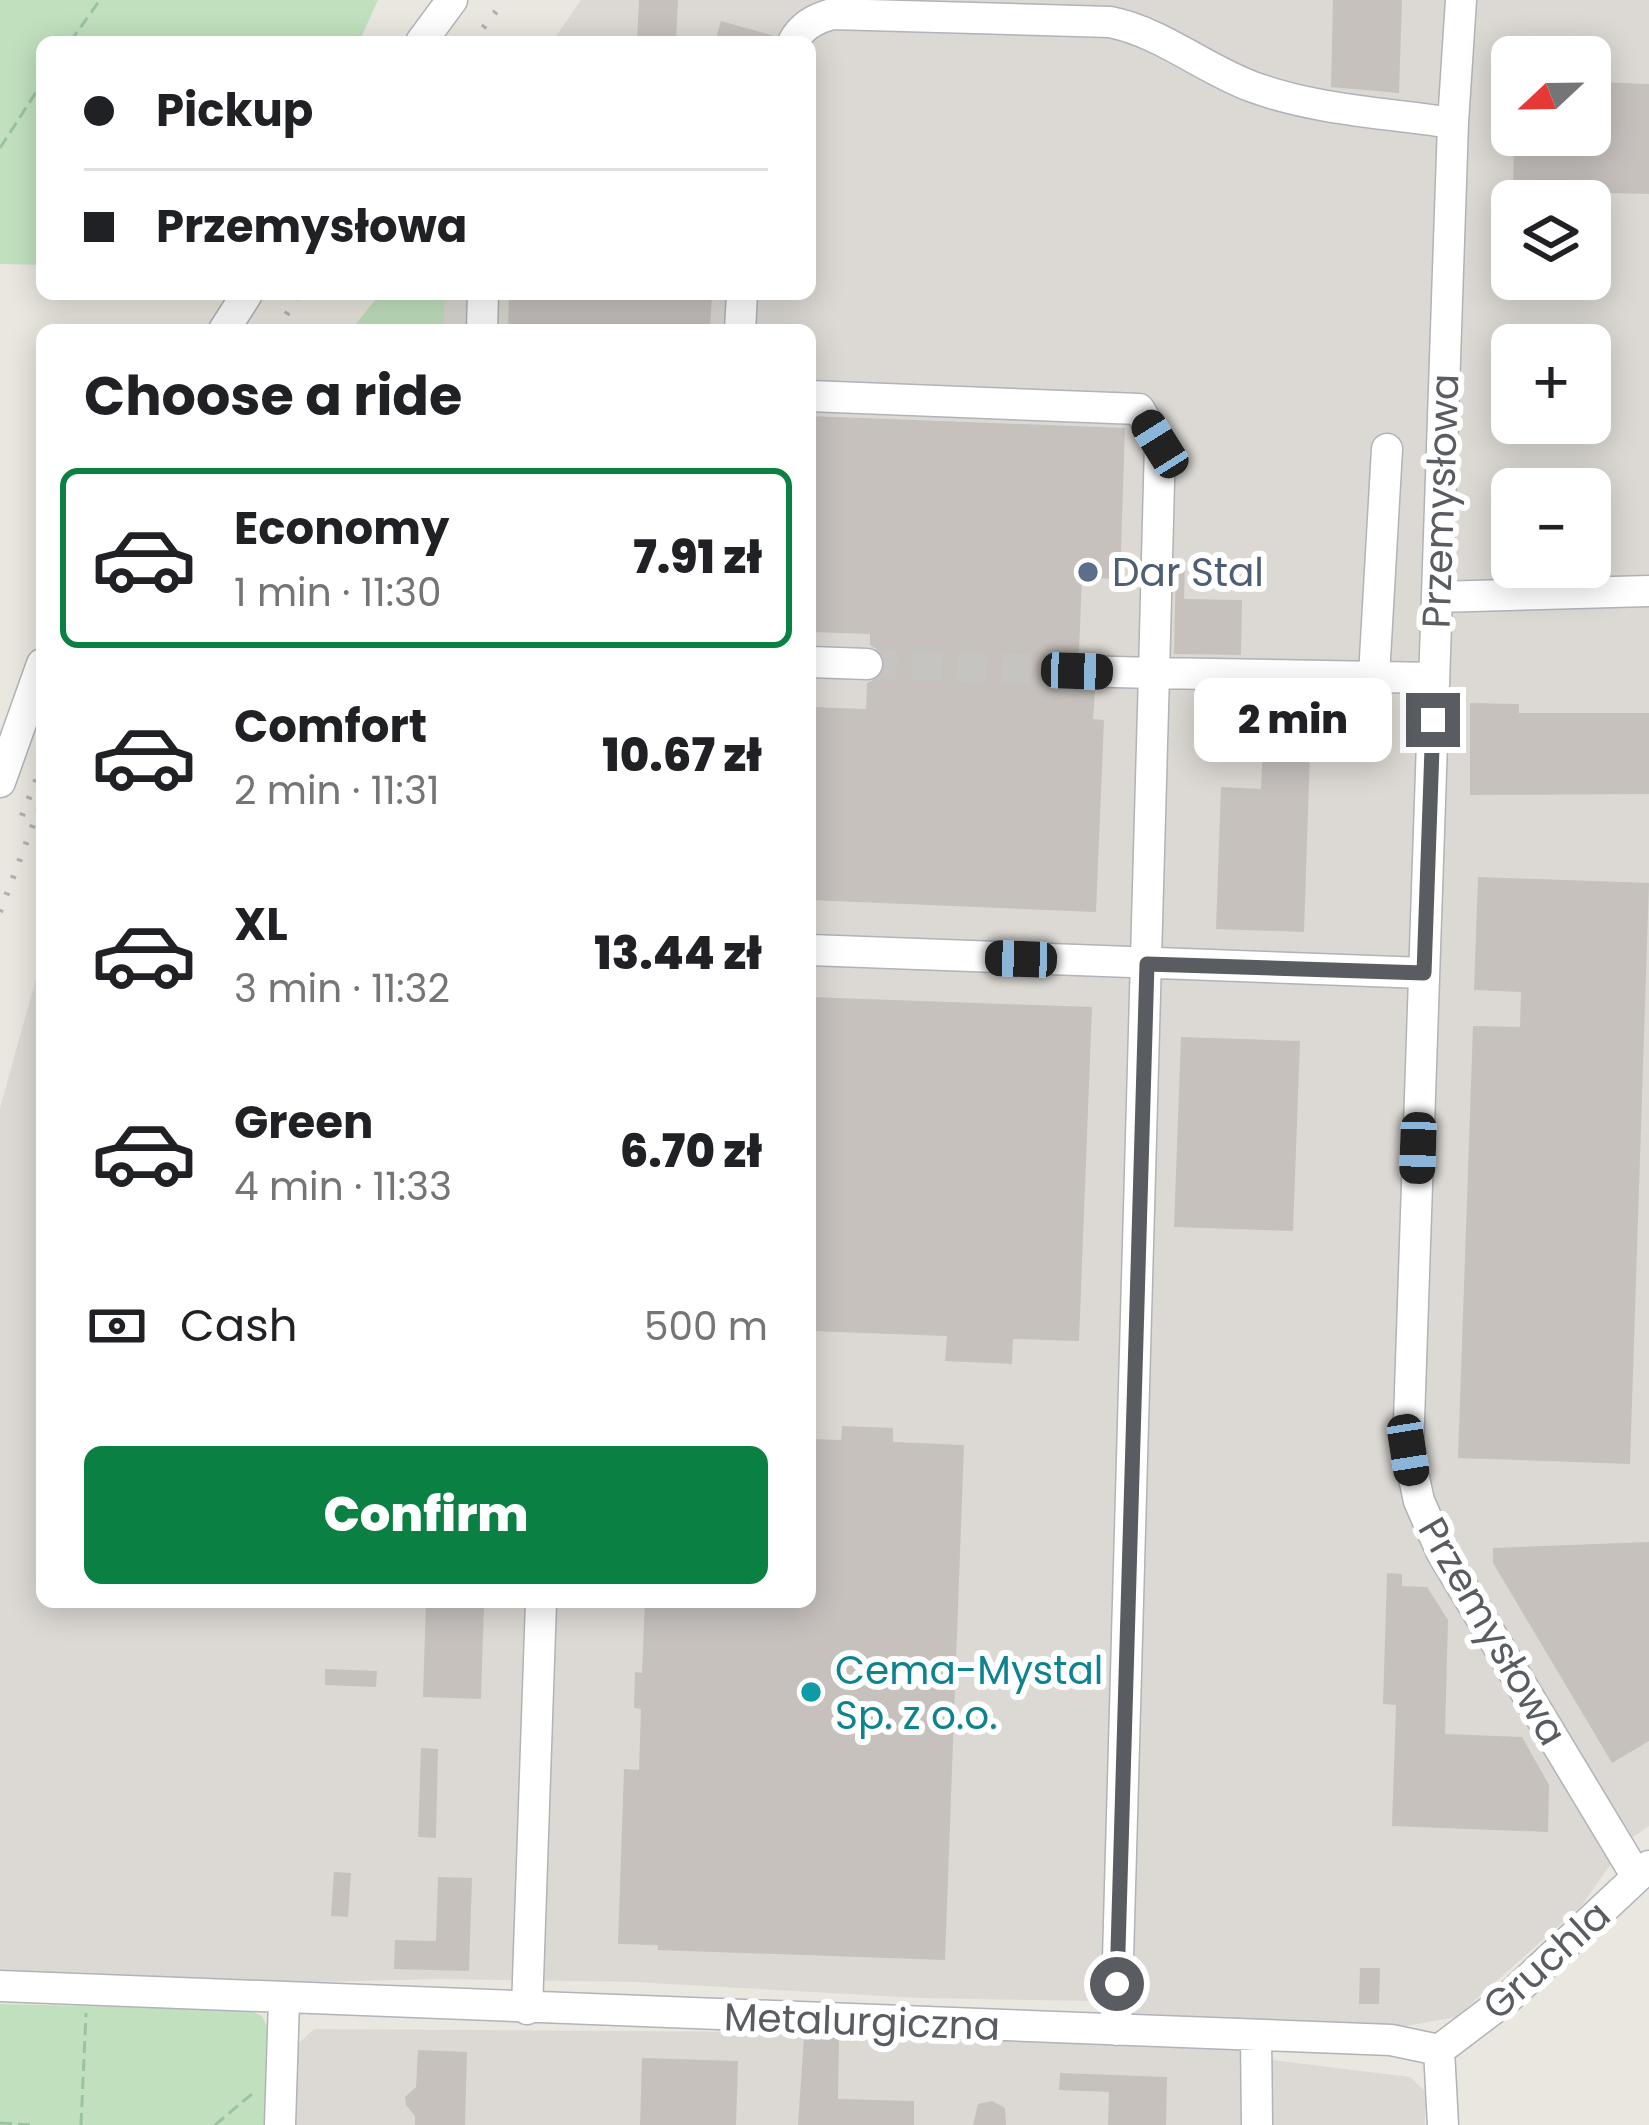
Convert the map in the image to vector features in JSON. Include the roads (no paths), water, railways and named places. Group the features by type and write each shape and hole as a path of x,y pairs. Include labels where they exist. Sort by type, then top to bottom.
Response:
{"street":[{"path":"425,36 452,0"},
{"name":"Przemysłowa","path":"1461,0 1408,1412 1412,1474 1442,1552 1643,1872"},
{"path":"796,36 816,18 832,14 1110,22 1131,26 1213,70 1286,97 1453,123"},
{"path":"816,396 1138,409 1160,444 1116,2030"},
{"path":"1374,676 1387,449"},
{"path":"1437,597 1649,591"},
{"path":"816,662 866,664"},
{"path":"1077,671 1434,678"},
{"path":"0,782 36,679"},
{"path":"816,950 1424,973"},
{"path":"527,2009 541,1608"},
{"name":"Gruchla","path":"1439,2050 1509,1997 1643,1872"},
{"name":"Metalurgiczna","path":"0,1986 1391,2040 1439,2050"},
{"path":"280,2125 284,2000"},
{"path":"1256,2035 1257,2125"},
{"path":"1439,2050 1443,2125"}],"tunnel":[{"path":"867,664 1077,671"}],"railway":[{"path":"477,36 505,0"},
{"path":"281,324 295,300"},
{"path":"22,816 36,780"},
{"path":"0,912 36,817"}],"place":[{"name":"Dar Stal","path":"1088,572"},
{"name":"Cema-Mystal Sp. z o.o.","path":"811,1692"}]}
